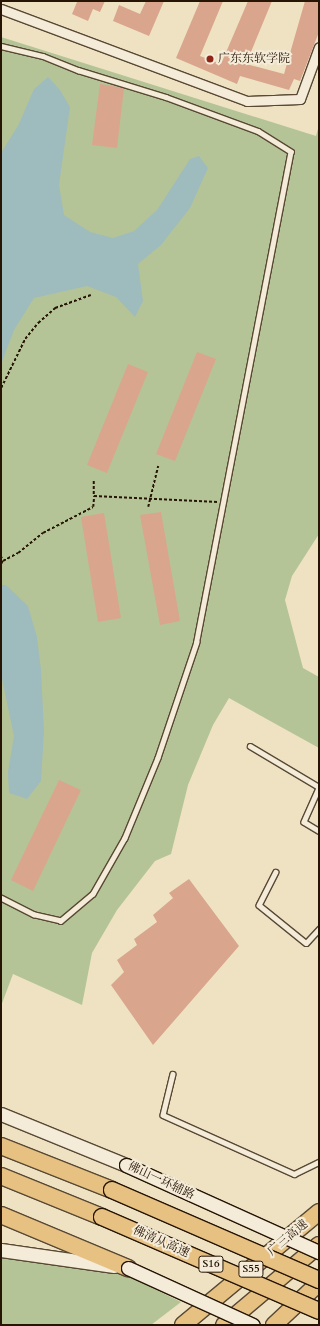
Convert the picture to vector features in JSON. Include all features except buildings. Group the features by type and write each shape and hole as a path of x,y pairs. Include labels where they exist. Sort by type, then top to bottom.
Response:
{"highway":[{"name":"S16","path":"1,1146 112,1190 319,1282"},
{"name":"佛清从高速","path":"1,1176 319,1311"},
{"name":"广三高速","path":"183,1325 319,1212"},
{"path":"1,1215 128,1268"},
{"name":"S55","path":"224,1325 319,1245"},
{"path":"274,1325 319,1282"}],"main road":[{"name":"佛山一环辅路","path":"1,1114 126,1165 319,1252"},
{"path":"1,1250 128,1268 253,1325"}],"street":[{"path":"1,9 247,101 300,99 319,47"}],"lane":[{"path":"1,46 42,56 78,70 166,97 258,131 291,152 197,642 158,758 125,838 93,894 61,921 34,916 1,898"},
{"path":"250,746 319,788 304,822 319,831"},
{"path":"276,872 259,905 306,943 319,929"},
{"path":"173,1074 163,1115 294,1174 319,1162"}],"path":[{"path":"1,388 25,339 38,323 55,308 90,295"},
{"path":"148,507 158,466"},
{"path":"1,565 3,561 43,533 92,507 94,481"},
{"path":"94,496 224,502"},
{"path":"1,556 3,561"}],"green space":[{"path":"1,37 316,136 319,125 319,534 292,576 285,600 303,668 319,677 319,748 229,698 213,725 188,785 171,854 155,861 117,910 92,953 82,1005 13,974 1,1006"},
{"path":"1,1256 122,1273 181,1302 151,1325 1,1325"}],"water":[{"path":"48,77 60,90 70,107 59,185 64,215 90,232 113,238 134,231 157,210 190,159 199,156 208,168 190,208 161,245 138,264 143,301 135,317 116,297 87,286 34,298 14,330 1,364 1,153 18,126 34,89"},
{"path":"1,585 6,585 28,606 37,637 41,670 44,731 41,781 27,799 9,793 8,772 14,736 1,674"}],"place":[{"name":"广东东软学院","path":"210,59"}]}
